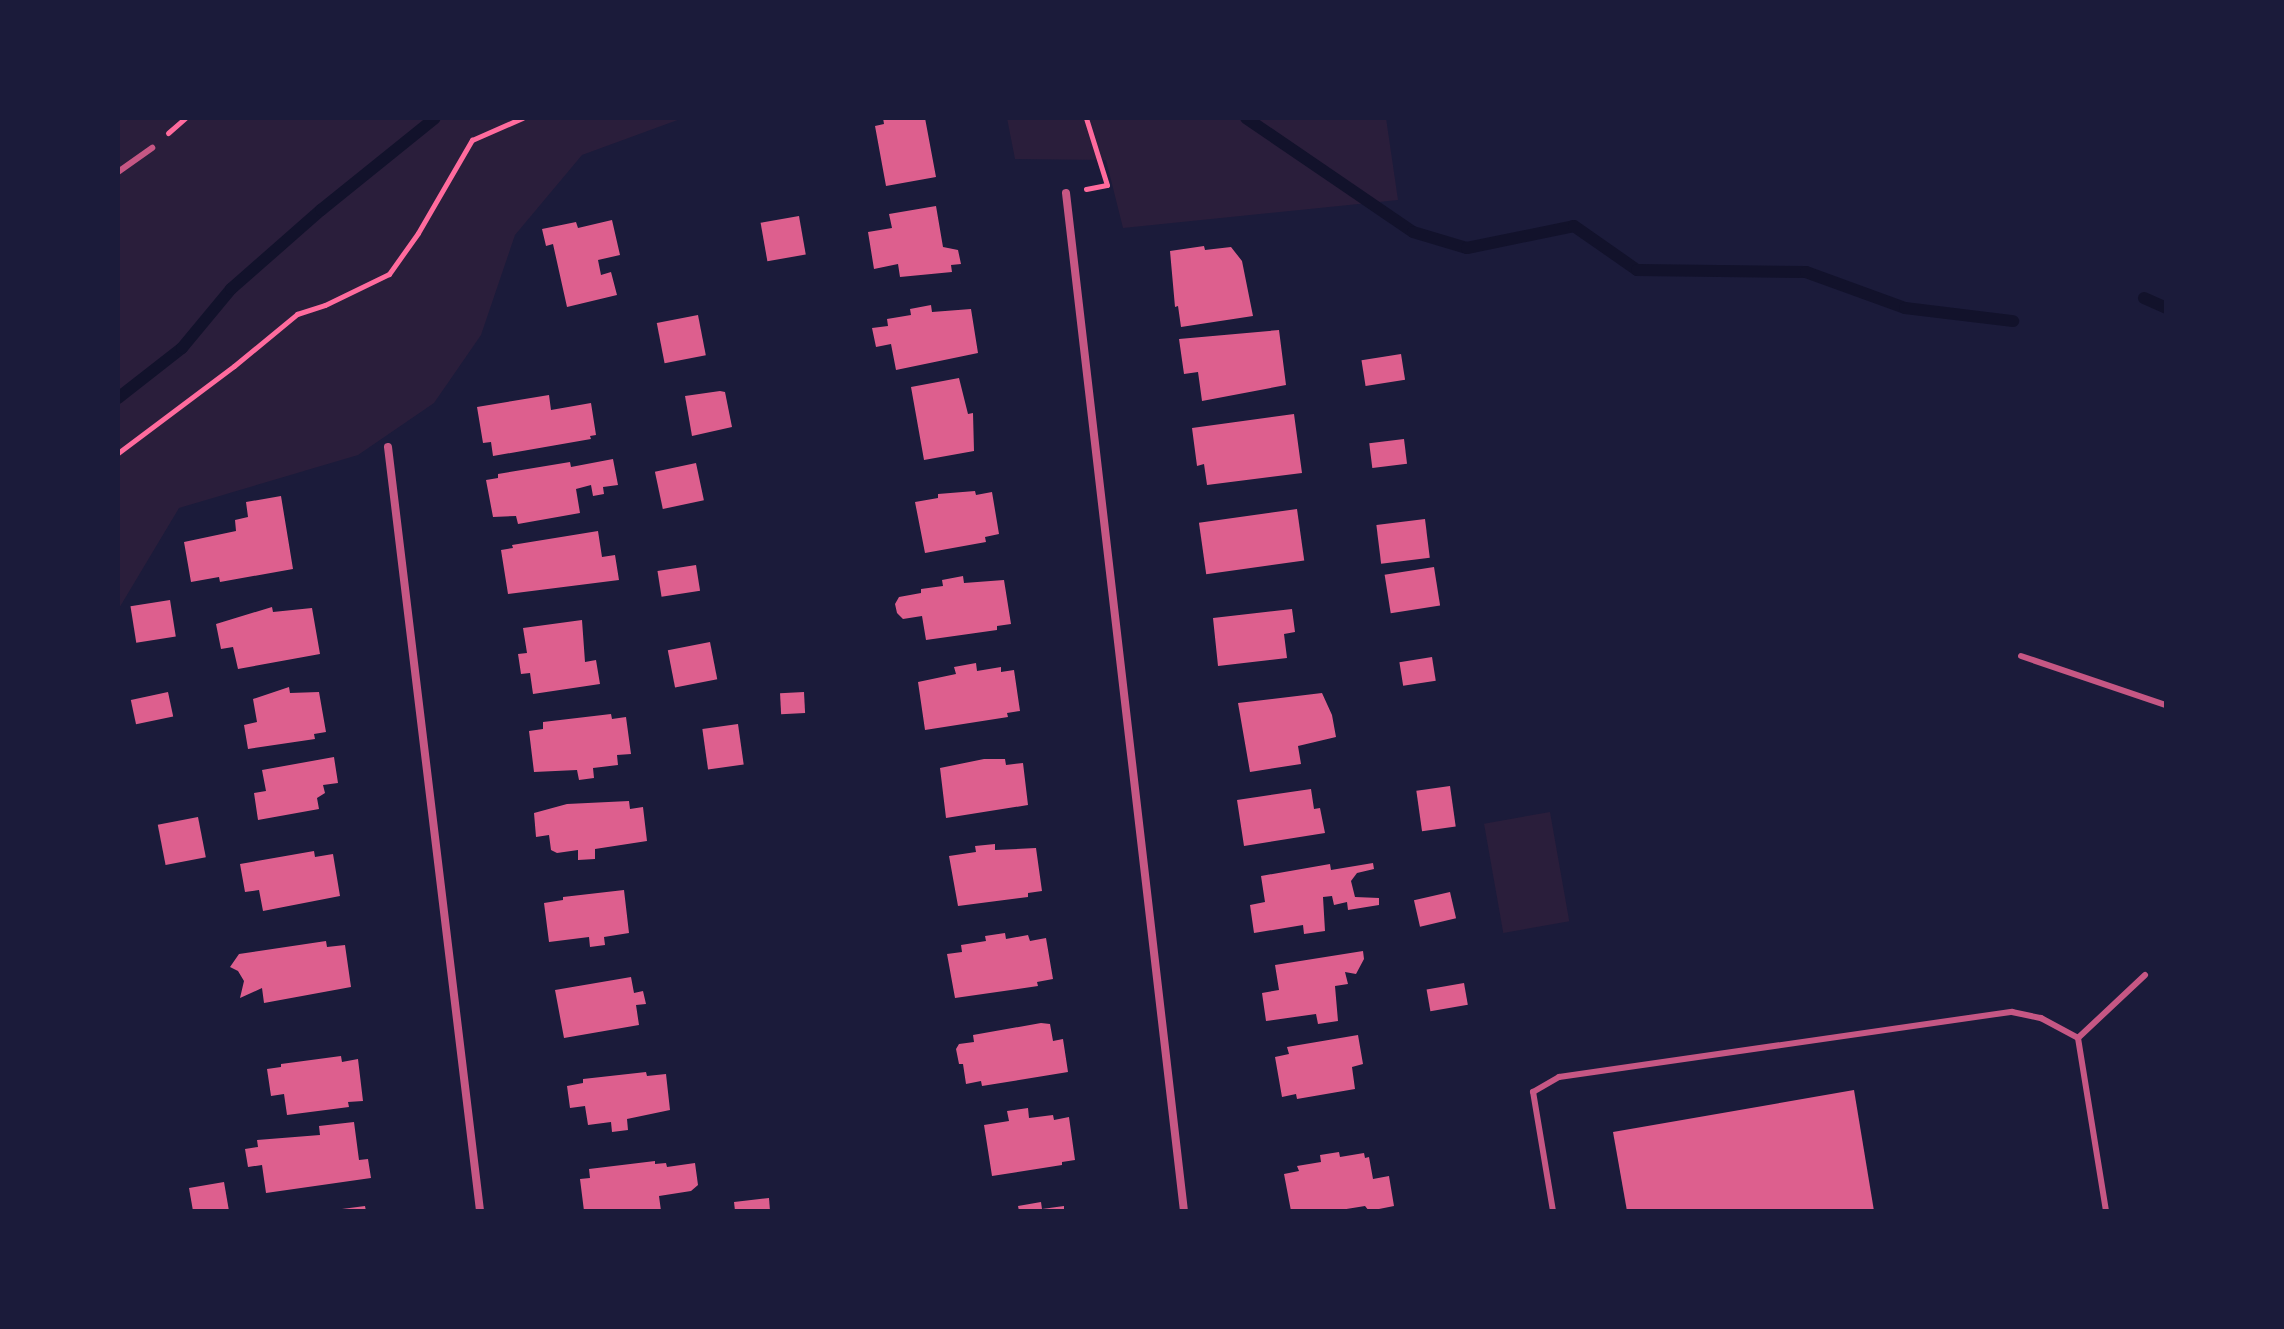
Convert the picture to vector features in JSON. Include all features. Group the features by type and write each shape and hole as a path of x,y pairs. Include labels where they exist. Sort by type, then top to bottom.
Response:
{"street":[{"path":"1066,193 1184,1211"},
{"path":"388,447 480,1211"}],"lane":[{"path":"118,172 152,148"},
{"path":"2021,656 2166,705"},
{"path":"2078,1038 2145,975"},
{"path":"1553,1211 1533,1092 1559,1077 2012,1012 2041,1018 2078,1038"},
{"path":"2078,1038 2106,1211"}],"path":[{"path":"118,453 234,366 297,314 325,305 389,274 418,233 472,140 522,118"},
{"path":"1066,193 1107,185 1086,118"}],"shaded area":[{"path":"118,118 683,118 582,155 515,235 481,335 434,403 358,455 179,508 118,610"},
{"path":"1007,118 1386,118 1398,200 1123,228 1106,160 1015,159"},
{"path":"1550,812 1569,921 1503,933 1484,824"}],"building":[{"path":"883,118 925,118 936,177 886,186 875,126 884,124"},
{"path":"936,206 943,247 958,250 961,264 951,265 952,272 900,277 898,264 874,269 868,232 892,228 889,214"},
{"path":"799,216 806,254 767,261 761,223"},
{"path":"612,220 620,255 598,260 601,275 611,272 617,295 567,307 553,244 546,246 542,229 576,222 578,228"},
{"path":"1204,246 1205,250 1231,247 1242,261 1253,316 1181,327 1178,306 1175,307 1170,251"},
{"path":"931,305 932,312 971,309 978,353 896,370 891,344 876,347 872,328 888,326 887,319 911,315 910,309"},
{"path":"698,315 706,355 665,363 657,323"},
{"path":"1279,330 1286,385 1202,401 1198,372 1184,374 1179,339"},
{"path":"1401,354 1405,380 1366,386 1361,360"},
{"path":"959,378 968,414 973,413 974,451 924,460 911,387"},
{"path":"725,392 732,427 692,436 685,396"},
{"path":"549,395 551,410 591,403 596,435 590,436 591,439 493,456 491,442 483,443 477,407"},
{"path":"1294,414 1302,473 1207,485 1204,464 1197,466 1192,428"},
{"path":"1404,439 1407,464 1372,468 1369,443"},
{"path":"613,459 618,485 603,487 604,494 593,496 591,485 576,489 580,513 518,524 516,516 493,517 486,480 498,478 498,474 570,462 571,467"},
{"path":"696,463 704,500 663,509 655,472"},
{"path":"975,491 976,495 992,492 999,534 985,537 986,542 925,553 915,502 938,498 938,494"},
{"path":"281,496 293,569 220,582 219,577 191,582 184,542 236,531 235,520 248,517 246,502"},
{"path":"1297,509 1304,560 1206,574 1199,523"},
{"path":"1425,519 1430,558 1381,564 1376,525"},
{"path":"598,531 602,557 615,555 619,580 508,594 501,550 513,548 512,545"},
{"path":"696,565 700,591 662,597 657,571"},
{"path":"1434,567 1440,606 1391,613 1385,575"},
{"path":"963,576 964,583 1004,580 1011,624 997,626 997,630 926,640 922,616 903,619 897,613 895,604 899,597 921,593 921,589 943,586 942,580"},
{"path":"170,600 176,637 136,643 130,606"},
{"path":"272,607 273,612 312,608 320,654 238,669 233,647 221,649 216,624"},
{"path":"1292,609 1295,632 1284,634 1287,658 1218,666 1213,618"},
{"path":"582,620 585,662 596,660 600,684 533,694 530,673 521,674 518,654 527,653 523,628"},
{"path":"710,642 717,679 675,688 668,650"},
{"path":"1432,657 1436,681 1403,686 1399,662"},
{"path":"976,663 977,671 1001,667 1001,672 1014,670 1020,711 1007,713 1008,717 925,730 918,682 956,674 954,667"},
{"path":"289,687 290,693 319,692 326,732 314,734 315,739 248,749 244,725 257,722 253,699"},
{"path":"168,692 173,716 136,724 131,700"},
{"path":"804,692 805,713 781,714 780,693"},
{"path":"1322,693 1332,715 1336,737 1298,746 1301,764 1250,772 1238,703"},
{"path":"611,714 612,719 626,717 631,754 617,755 618,765 593,768 594,778 579,780 577,770 534,772 529,731 543,729 543,722"},
{"path":"738,724 744,765 708,770 702,729"},
{"path":"334,757 338,783 323,785 325,793 317,798 319,809 258,820 254,793 266,791 262,770"},
{"path":"984,759 1005,759 1006,765 1023,763 1028,805 946,818 940,768"},
{"path":"1450,786 1456,827 1422,831 1416,791"},
{"path":"1311,789 1314,809 1320,808 1325,833 1244,846 1237,800"},
{"path":"629,801 630,809 643,807 647,841 595,849 595,859 578,860 578,850 557,853 551,850 549,835 536,837 534,813 567,804"},
{"path":"198,817 206,857 166,865 158,825"},
{"path":"995,844 995,850 1036,848 1042,891 1028,893 1028,897 958,906 949,856 976,852 975,846"},
{"path":"314,851 315,857 333,854 340,896 263,911 259,890 245,892 240,864"},
{"path":"1373,863 1374,869 1357,873 1351,881 1355,897 1379,898 1379,905 1348,910 1347,902 1334,905 1332,896 1323,897 1325,931 1304,934 1303,925 1254,933 1250,905 1265,902 1261,876 1330,864 1331,870"},
{"path":"624,890 629,933 604,937 605,945 590,947 589,937 549,942 544,903 563,900 563,897"},
{"path":"1450,892 1456,918 1420,927 1414,900"},
{"path":"1005,933 1006,939 1028,935 1030,941 1046,938 1053,979 1037,982 1038,986 955,998 947,954 962,952 961,945 986,941 985,936"},
{"path":"326,941 327,947 345,945 351,987 264,1003 262,988 240,998 244,981 238,971 230,967 239,954"},
{"path":"1363,951 1364,959 1356,974 1345,972 1348,984 1335,986 1338,1021 1318,1024 1316,1014 1266,1021 1262,993 1279,990 1275,965"},
{"path":"631,977 634,993 643,991 646,1004 636,1005 639,1025 564,1038 555,990"},
{"path":"1464,983 1468,1005 1430,1011 1427,990"},
{"path":"1050,1024 1053,1041 1063,1039 1068,1072 982,1086 981,1081 966,1084 963,1064 959,1064 956,1049 959,1044 974,1042 973,1035"},
{"path":"1358,1035 1363,1064 1352,1067 1355,1089 1297,1099 1296,1094 1282,1097 1275,1057 1289,1054 1287,1047"},
{"path":"341,1056 342,1062 358,1059 363,1101 348,1102 349,1107 287,1115 284,1094 271,1096 267,1069 281,1067 281,1064"},
{"path":"646,1072 647,1076 666,1074 670,1110 627,1119 628,1130 612,1132 611,1122 588,1125 585,1106 570,1108 567,1086 583,1083 583,1079"},
{"path":"1854,1090 1874,1211 1627,1211 1613,1132"},
{"path":"1028,1108 1029,1118 1053,1115 1054,1120 1069,1117 1075,1160 1062,1162 1062,1165 992,1176 984,1125 1009,1121 1007,1111"},
{"path":"354,1122 359,1160 368,1159 371,1178 266,1193 262,1165 248,1167 245,1149 258,1147 257,1140 320,1135 319,1126"},
{"path":"1339,1152 1340,1157 1364,1153 1365,1158 1369,1157 1373,1179 1389,1176 1394,1206 1369,1211 1365,1206 1334,1211 1291,1211 1284,1174 1299,1171 1297,1166 1321,1162 1320,1155"},
{"path":"655,1161 655,1164 666,1163 667,1167 695,1163 698,1185 691,1191 659,1196 661,1211 584,1211 580,1179 590,1178 589,1169"},
{"path":"224,1182 229,1211 193,1211 189,1188"},
{"path":"769,1198 770,1211 735,1211 734,1202"},
{"path":"1041,1202 1042,1209 1064,1206 1064,1211 1019,1211 1018,1206"},
{"path":"365,1206 366,1211 342,1211 342,1209"}],"waterway":[{"path":"118,398 182,348 231,289 321,210 435,118"},
{"path":"1246,118 1413,232 1467,248 1574,226 1637,270 1806,272 1905,308 2013,321"},
{"path":"2144,298 2166,308"}]}
